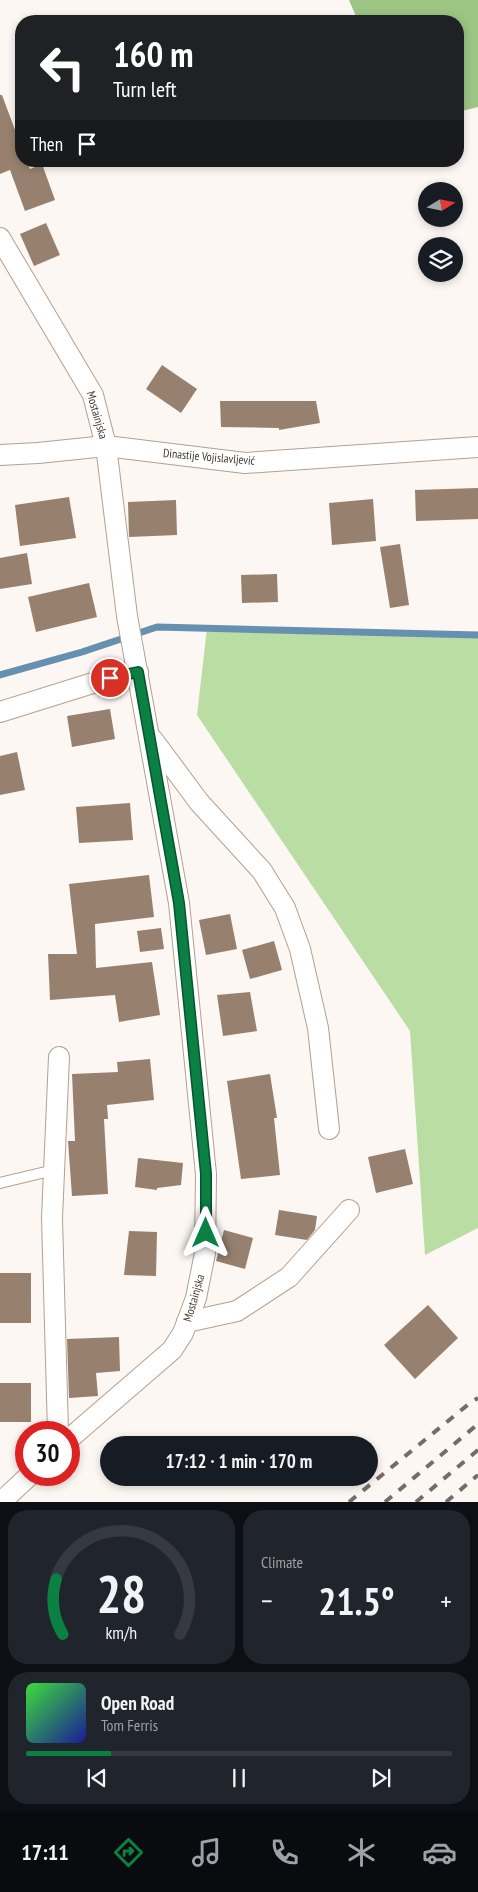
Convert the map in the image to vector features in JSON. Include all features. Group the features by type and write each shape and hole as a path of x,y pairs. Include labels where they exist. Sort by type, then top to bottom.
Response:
{"street":[{"name":"Mostainjska","path":"0,238 93,395 106,446 128,616 179,903 206,1174 206,1253 196,1298 183,1333 172,1350 80,1430"},
{"name":"Dinastije Vojislavljević","path":"0,455 106,446 245,463 478,447"},
{"path":"0,712 137,667"},
{"path":"150,737 199,802 262,871 285,908 300,949 318,1028 328,1129"},
{"path":"58,1421 52,1218 59,1057"},
{"path":"187,1322 237,1311 289,1277 348,1210"},
{"path":"4,1501 19,1486"}],"lane":[{"path":"0,1183 54,1170"}],"green space":[{"path":"349,0 478,0 478,107 464,110 464,15 355,15"},
{"path":"207,628 478,635 478,1228 425,1255 410,1031 197,715"}],"building":[{"path":"0,95 2,95 15,130 15,167 29,167 30,169 43,167 55,200 25,211 10,170 0,174"},
{"path":"46,223 60,255 34,266 20,234"},
{"path":"162,365 197,389 181,413 146,389"},
{"path":"220,401 316,401 320,423 279,430 279,428 221,427"},
{"path":"478,488 478,519 416,521 415,490"},
{"path":"69,497 76,538 20,546 15,505"},
{"path":"373,499 376,541 332,545 329,503"},
{"path":"176,500 177,535 129,537 128,502"},
{"path":"400,544 409,605 390,608 380,547"},
{"path":"27,553 32,584 0,589 0,558"},
{"path":"277,574 278,602 242,603 241,575"},
{"path":"89,583 97,617 36,632 28,597"},
{"path":"110,709 115,739 72,747 67,716"},
{"path":"17,752 25,790 0,795 0,756"},
{"path":"130,803 133,840 79,843 76,807"},
{"path":"149,875 154,917 95,924 96,968 152,962 160,1015 119,1022 115,995 50,1000 48,954 77,954 69,884"},
{"path":"230,914 237,949 206,955 199,920"},
{"path":"161,928 164,949 140,952 137,931"},
{"path":"274,941 282,970 250,979 242,950"},
{"path":"250,992 257,1031 223,1036 217,995"},
{"path":"150,1059 154,1100 107,1105 108,1119 104,1119 108,1194 72,1196 68,1141 75,1141 72,1074 118,1072 117,1062"},
{"path":"270,1074 277,1118 274,1118 280,1175 241,1179 227,1081"},
{"path":"405,1149 413,1184 376,1193 368,1157"},
{"path":"138,1158 183,1163 181,1185 157,1188 157,1190 135,1187"},
{"path":"279,1210 317,1216 315,1230 307,1240 275,1235"},
{"path":"224,1230 253,1238 245,1269 216,1261"},
{"path":"129,1231 157,1232 156,1276 124,1275"},
{"path":"0,1273 31,1273 31,1323 0,1323"},
{"path":"428,1305 458,1338 415,1379 384,1345"},
{"path":"119,1337 120,1371 96,1373 98,1396 69,1398 67,1339"},
{"path":"0,1383 31,1383 31,1421 0,1422"}],"waterway":[{"path":"0,675 82,652 157,627 478,635"}],"railway":[{"path":"349,1502 478,1398"},
{"path":"385,1502 478,1424"},
{"path":"416,1502 478,1450"},
{"path":"446,1502 478,1475"}],"route":[{"path":"110,678 138,672 179,903 206,1174 206,1233"}]}
